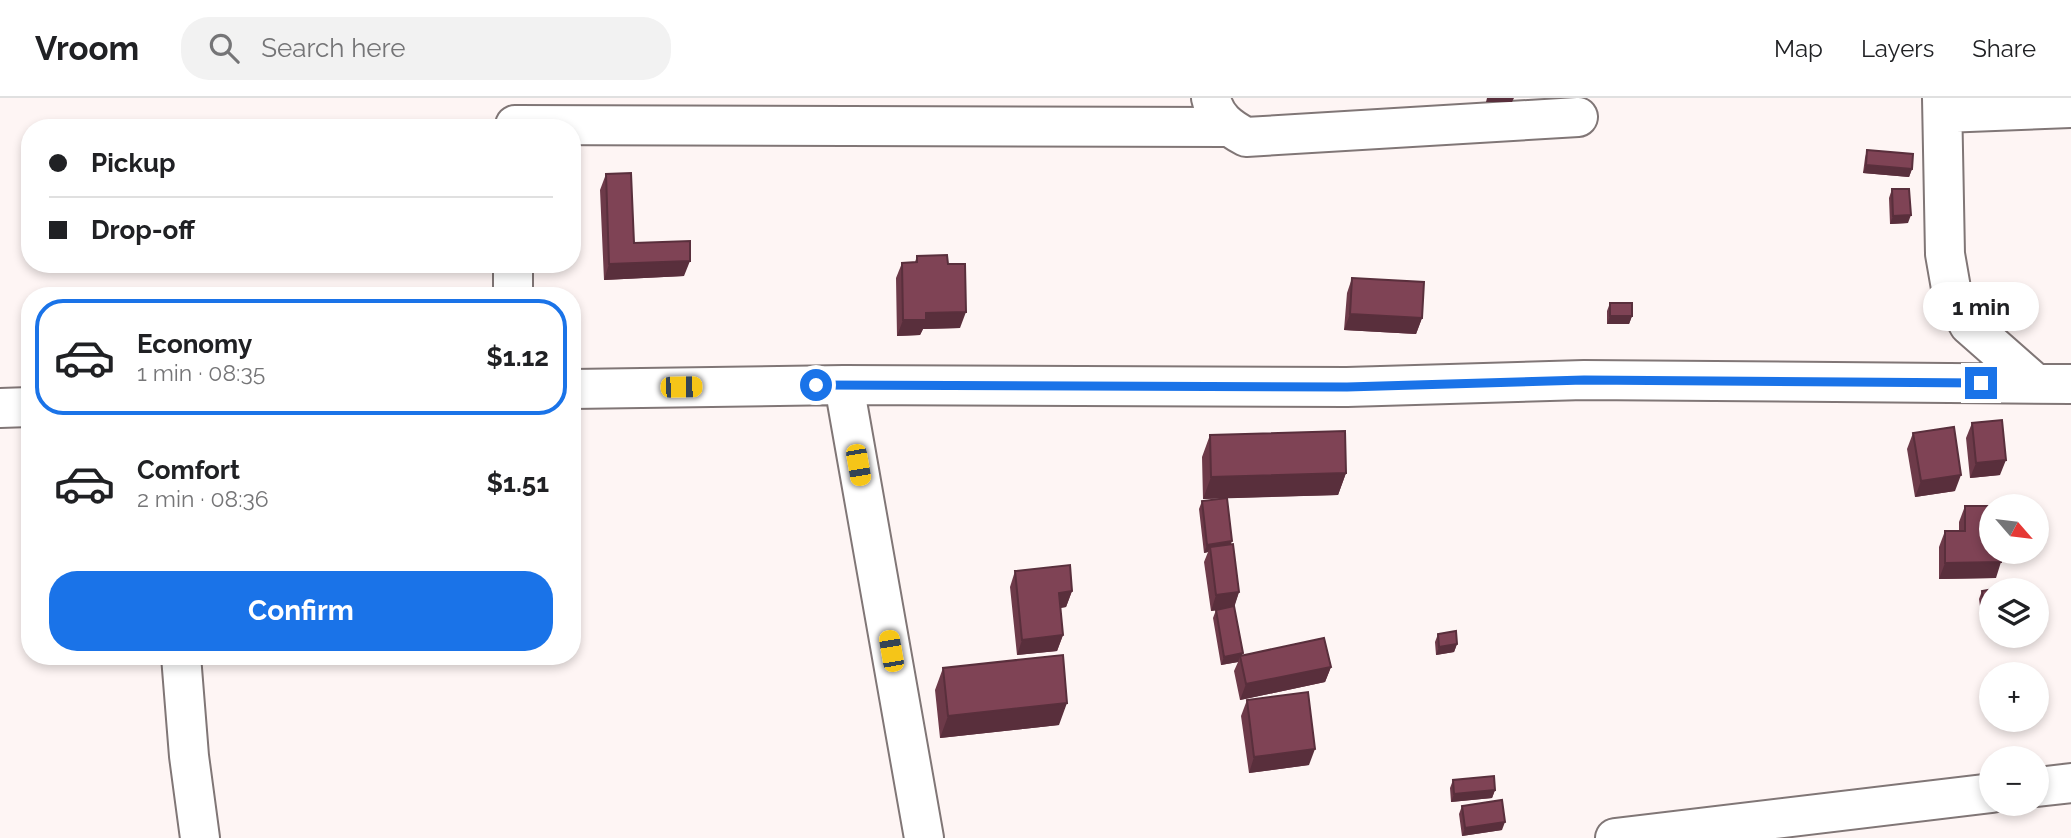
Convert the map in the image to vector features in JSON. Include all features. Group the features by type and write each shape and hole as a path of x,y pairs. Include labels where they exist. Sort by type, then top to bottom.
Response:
{"street":[{"path":"2054,384 1969,325 1952,294 1945,254 1942,106 2071,108"},
{"path":"515,117 1219,113 1246,137 1578,117"},
{"path":"581,389 844,385 1347,387 1584,380 2054,384"},
{"path":"844,385 924,838"},
{"path":"0,408 21,407"},
{"path":"182,665 189,756 200,838"},
{"path":"2049,786 2071,783"},
{"path":"1615,838 1979,795"}],"building":[{"path":"1867,150 1913,154 1912,169 1866,165"},
{"path":"631,173 634,243 690,241 690,261 609,264 606,174"},
{"path":"1892,189 1909,189 1911,215 1893,216"},
{"path":"947,255 948,264 965,264 966,312 926,313 926,320 903,320 902,263 917,262 917,256"},
{"path":"1352,278 1424,282 1422,318 1350,314"},
{"path":"1610,303 1632,303 1632,316 1610,316"},
{"path":"2002,420 2006,460 1976,463 1972,423"},
{"path":"1954,427 1961,475 1921,481 1913,433"},
{"path":"1345,431 1346,473 1211,477 1210,435"},
{"path":"1227,498 1232,541 1207,545 1202,501"},
{"path":"1965,506 1979,506 1979,562 1945,563 1945,531 1965,531"},
{"path":"1233,544 1239,592 1216,595 1210,547"},
{"path":"1070,565 1072,591 1059,593 1063,635 1022,640 1015,571"},
{"path":"1234,606 1243,653 1224,657 1216,610"},
{"path":"1456,631 1457,644 1439,647 1438,634"},
{"path":"1324,638 1331,667 1246,684 1240,656"},
{"path":"1063,655 1067,703 948,716 943,668"},
{"path":"1308,692 1315,749 1254,757 1247,700"},
{"path":"1494,776 1495,790 1454,794 1453,780"},
{"path":"1502,800 1505,822 1465,828 1462,806"}],"route":[{"path":"816,385 1347,387 1584,380 1981,383"}]}
